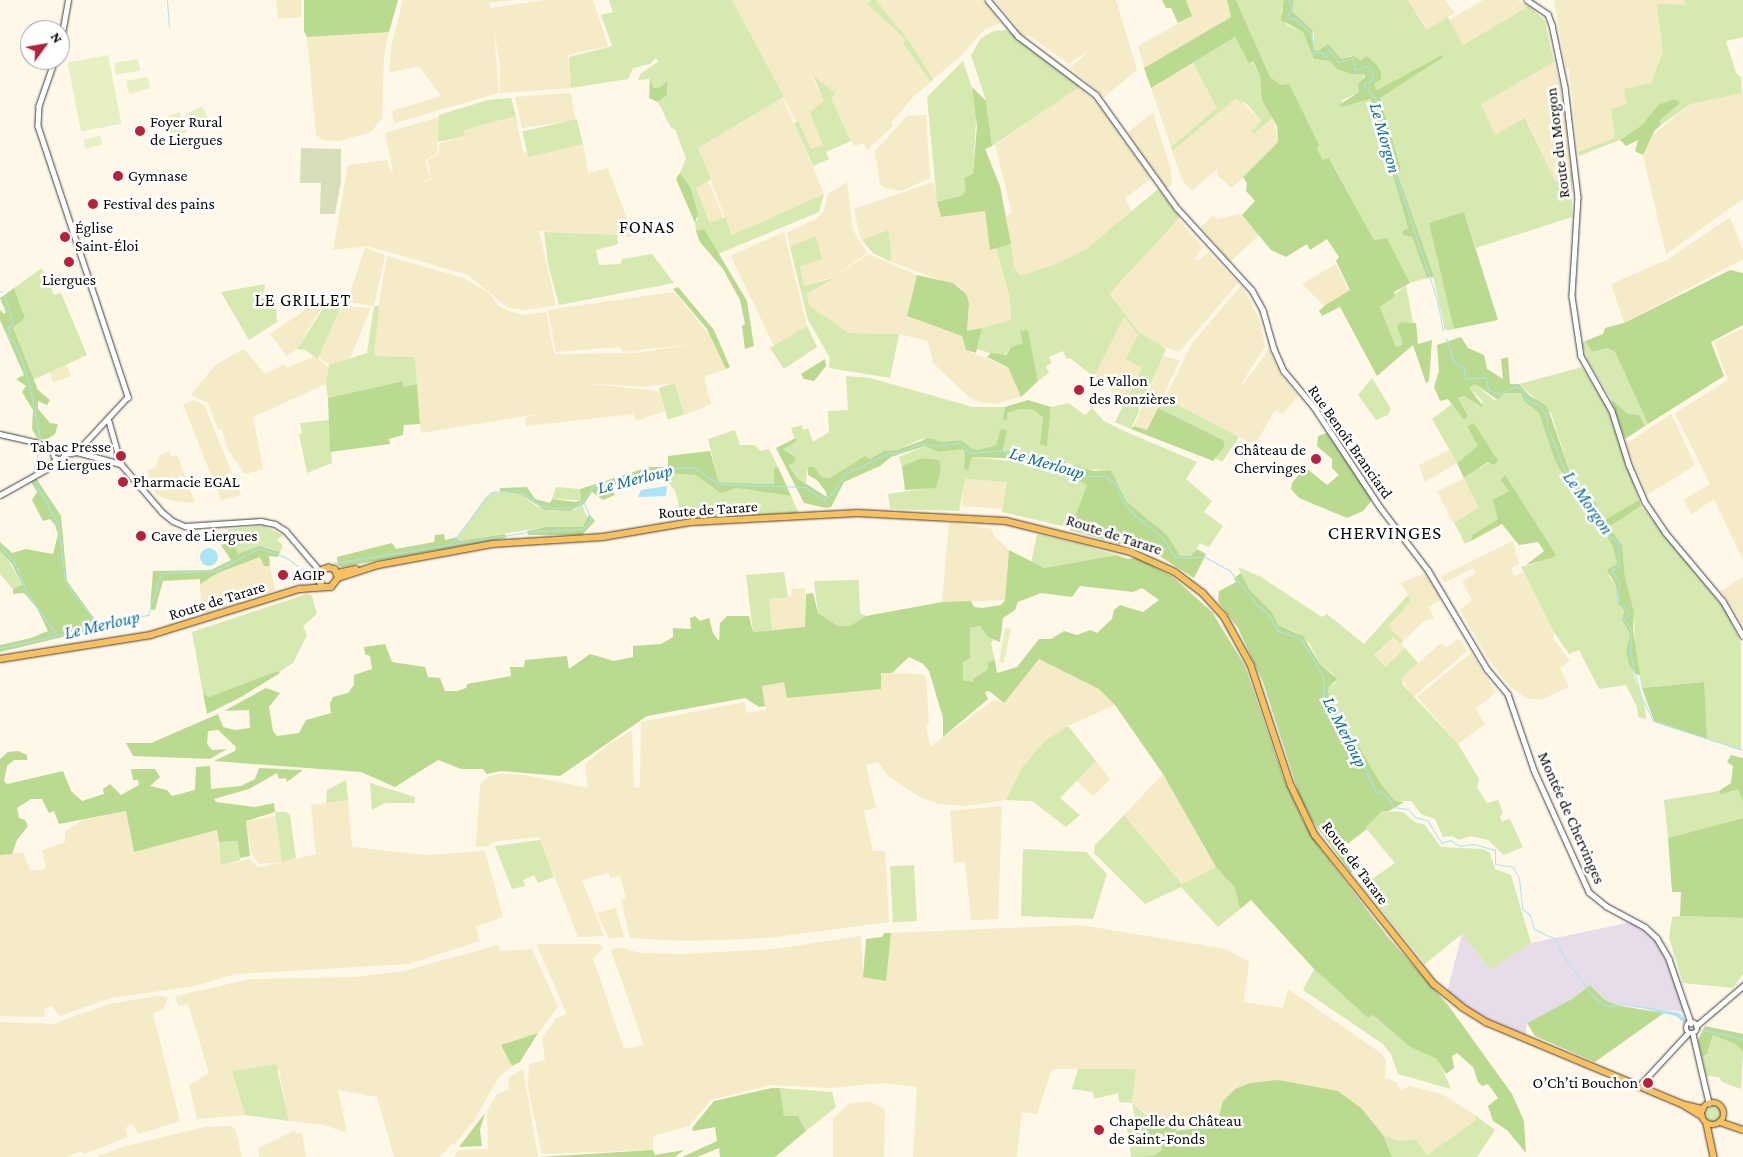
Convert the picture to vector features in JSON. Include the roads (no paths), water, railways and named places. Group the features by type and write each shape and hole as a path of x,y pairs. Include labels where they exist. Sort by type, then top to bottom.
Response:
{"main road":[{"name":"Route de Tarare","path":"337,575 378,565 492,544 603,538 672,524 884,513 1036,526 1113,546 1160,563 1203,594 1231,627 1251,665 1291,785 1315,835 1434,984 1462,1008 1486,1022 1682,1104 1702,1116"},
{"path":"300,589 318,578 320,571 329,568 337,575 332,587 322,585 318,578"},
{"name":"Route de Tarare","path":"0,658 32,656 151,635 300,589 322,585"},
{"path":"1712,1142 1720,1121 1720,1105 1709,1103 1702,1109 1702,1116 1708,1124 1714,1157"},
{"name":"Route de Tarare","path":"1682,1104 1702,1109"},
{"path":"1708,1124 1720,1121 1743,1130"}],"street":[{"path":"64,20 68,0"},
{"name":"Rue Benoît Branciard","path":"988,0 1018,36 1096,95 1169,197 1210,247 1252,290 1263,310 1276,354 1284,371 1314,407 1380,507 1428,570 1480,658 1512,704"},
{"name":"Route du Morgon","path":"1527,0 1548,14 1566,87 1578,197 1572,296 1581,356 1612,411 1629,465 1645,502 1665,532 1723,601 1743,636"},
{"path":"52,70 39,106 38,126 128,394 127,401 78,452"},
{"path":"109,421 121,464 173,521 193,527 261,521 275,524 286,531 320,571"},
{"path":"0,434 36,442 55,451 61,449 65,454"},
{"path":"0,495 49,468 56,459 55,451"},
{"path":"56,459 62,459 65,454 78,452 121,464"},
{"name":"Montée de Chervinges","path":"1512,704 1534,770 1585,885 1597,900 1644,927 1657,938 1669,959 1691,1023"},
{"path":"1639,1086 1696,1026 1743,986"},
{"path":"1696,1026 1691,1023 1686,1027 1691,1033 1709,1103"}],"water":[{"path":"667,486 666,496 638,497 641,490"},
{"path":"209,548 215,551 218,557 215,563 209,566 203,563 200,557 203,551"},
{"path":"1620,1003 1679,1013 1686,1020 1684,1023 1676,1016"}],"waterway":[{"path":"167,0 169,28"},
{"name":"Le Morgon","path":"1288,0 1292,8 1287,17 1295,19 1311,33 1314,53 1321,52 1326,57 1329,49 1339,62 1353,58 1354,70 1366,66 1371,70 1373,79 1363,84 1377,100 1395,173 1437,300 1443,330"},
{"path":"4,295 13,323 7,328 10,331 7,335 16,345 28,379 40,438"},
{"name":"Le Morgon","path":"1446,338 1454,362 1464,368 1465,379 1486,377 1488,390 1499,394 1516,386 1525,392 1526,400 1538,404 1546,414 1547,427 1569,481 1594,505 1609,537 1618,542 1619,566 1611,571 1619,581 1618,601 1629,611 1628,617 1623,618 1631,629 1630,653 1641,696 1653,721 1742,750"},
{"name":"Le Merloup","path":"334,563 534,531 583,529 591,520 583,500 593,486 674,468 693,467 719,484 805,487 823,500 833,493 845,474 888,453 899,453 920,443 935,446 959,443 970,453 1002,450 1031,461 1042,461 1072,468 1085,476 1105,476 1116,485 1122,500 1134,515 1162,537 1175,557 1205,557 1230,571 1256,604 1268,614 1278,631 1300,638 1323,676 1324,697 1341,718 1355,758 1363,765 1376,792 1386,794 1393,807 1408,809 1415,817 1428,821 1441,843 1450,840 1460,846 1473,844 1495,850 1495,864 1513,867 1519,878 1522,909 1530,915 1534,929 1555,939 1563,956 1595,999 1609,1007 1621,1004"},
{"path":"37,457 39,446"},
{"path":"32,476 35,463"},
{"path":"33,479 58,524 65,582 97,625"},
{"path":"452,543 491,492 518,490 542,506 552,508 576,507 582,502"},
{"path":"0,546 13,560 28,595 56,634"},
{"name":"Le Merloup","path":"0,648 148,615 161,573 215,571 260,548 285,557 302,569 313,570"},
{"name":"Le Morgon","path":"1743,773 1743,779"},
{"name":"Le Morgon","path":"1739,988 1743,978"},
{"name":"Le Merloup","path":"1700,1029 1743,1039"}],"place":[{"name":"Foyer Rural de Liergues","path":"140,131"},
{"name":"Gymnase","path":"118,176"},
{"name":"Festival des pains","path":"93,204"},
{"name":"Église Saint-Éloi","path":"65,237"},
{"name":"Liergues","path":"69,262"},
{"name":"Le Vallon des Ronzières","path":"1079,390"},
{"name":"Tabac Presse De Liergues","path":"121,456"},
{"name":"Château de Chervinges","path":"1316,459"},
{"name":"Pharmacie EGAL","path":"123,482"},
{"name":"Cave de Liergues","path":"141,536"},
{"name":"AGIP","path":"283,575"},
{"name":"O’Ch’ti Bouchon","path":"1648,1083"},
{"name":"Chapelle du Château de Saint-Fonds","path":"1099,1130"}],"district":[{"name":"FONAS","path":"647,227"},
{"name":"LE GRILLET","path":"303,300"},
{"name":"CHERVINGES","path":"1385,533"}]}
